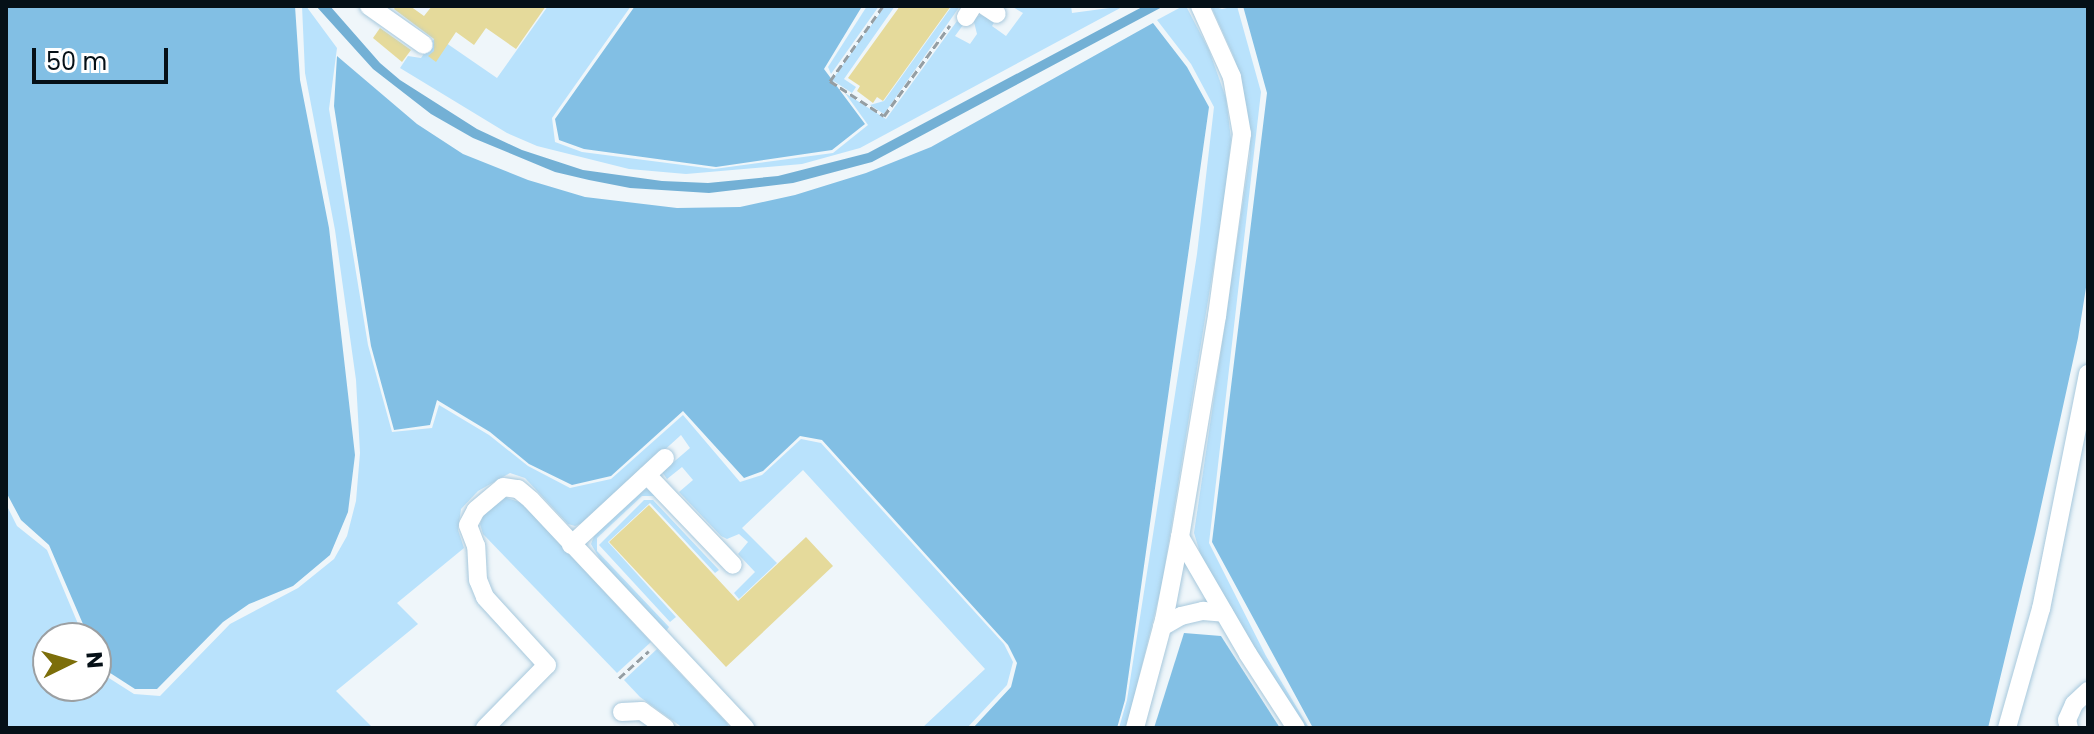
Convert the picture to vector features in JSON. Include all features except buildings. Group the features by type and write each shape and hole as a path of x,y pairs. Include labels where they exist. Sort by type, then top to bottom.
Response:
{"street":[{"path":"369,6 424,45"},
{"path":"1135,728 1162,627 1180,537 1217,316 1242,134 1232,77 1200,6"},
{"path":"2007,728 2041,609 2088,374"},
{"path":"571,545 665,458"},
{"path":"647,475 733,565"},
{"path":"485,728 547,665 485,597 478,580 476,546 468,525 476,510 503,487 518,489 745,728"},
{"path":"1180,537 1296,728"},
{"path":"1162,627 1181,616 1203,611 1224,613"},
{"path":"2069,728 2067,720 2074,704 2088,691"},
{"path":"622,712 631,709 642,711 665,728"}],"path":[{"path":"883,6 830,81 884,116 963,16"},
{"path":"619,678 654,646"}],"shaded area":[{"path":"6,6 295,6 300,80 329,228 355,455 348,512 330,555 293,586 249,604 223,622 157,689 135,689 112,674 112,622 82,622 49,545 21,520 6,492"},
{"path":"302,6 306,6 337,48 329,109 368,345 392,432 432,428 439,405 489,435 528,466 570,488 611,479 683,415 740,482 762,475 801,439 821,443 1004,644 1013,662 1007,685 967,728 922,728 985,669 803,470 742,528 777,563 739,599 734,593 755,572 738,554 748,542 739,534 727,539 721,536 679,492 693,480 682,467 667,479 662,472 690,448 681,435 585,522 575,526 568,524 525,478 510,473 478,491 461,509 458,530 464,548 397,603 418,624 336,691 373,728 8,728 6,504 17,526 47,550 77,622 32,622 32,702 112,702 112,680 134,694 160,696 230,624 298,588 334,559 347,536 356,501 360,453 356,380 335,230 305,73"},
{"path":"316,6 330,6 380,63 400,80 477,129 522,150 583,170 662,181 708,183 778,176 868,153 1144,6 1164,6 872,162 793,183 709,193 630,188 589,180 555,172 473,138 431,114 373,69"},
{"path":"548,6 631,6 552,118 555,142 582,152 714,169 833,153 868,125 845,93 886,119 957,21 963,25 955,36 970,44 977,34 973,18 981,15 995,21 992,26 1006,36 1023,13 1011,6 1071,6 1072,13 1124,6 860,148 802,164 686,174 629,169 537,146 507,133 400,68 408,56 421,58 436,36 497,78"},
{"path":"635,6 859,6 861,8 824,69 865,124 832,150 716,167 584,149 559,140 555,119"},
{"path":"867,6 879,6 831,74 828,67"},
{"path":"885,6 895,6 844,79 856,87 852,93 832,80"},
{"path":"952,6 960,6 884,114 870,105 884,101"},
{"path":"1186,6 1209,50 1226,98 1231,139 1224,202 1162,584 1129,718 1126,728 1119,728 1127,700 1197,254 1214,107 1191,64 1157,20"},
{"path":"1211,6 1222,9 1237,6 1261,92 1209,543 1266,656 1309,728 1300,725 1201,556 1194,533 1250,154 1247,108 1234,57"},
{"path":"1243,6 2088,6 2088,275 2078,338 2035,534 1988,728 1313,728 1212,542 1267,93"},
{"path":"1153,23 1187,67 1209,107 1125,700 1117,728 973,728 1011,687 1017,663 1008,645 822,440 800,436 763,471 744,478 683,411 611,476 572,485 529,464 490,432 437,400 430,425 394,430 371,346 334,106 337,56 417,124 463,154 528,180 585,197 677,208 740,207 795,195 866,173 931,147"},
{"path":"650,488 722,566 655,496 642,496 597,538 597,551 669,627 666,631 601,561 591,544 595,534"},
{"path":"504,497 522,503 651,642 617,673 483,534 480,524 483,516"},
{"path":"644,500 653,500 719,570 715,573 650,503 608,542 676,617 670,622 599,545"},
{"path":"1184,633 1221,636 1280,728 1154,728"},
{"path":"657,649 729,728 683,728 640,697 624,680"}]}
